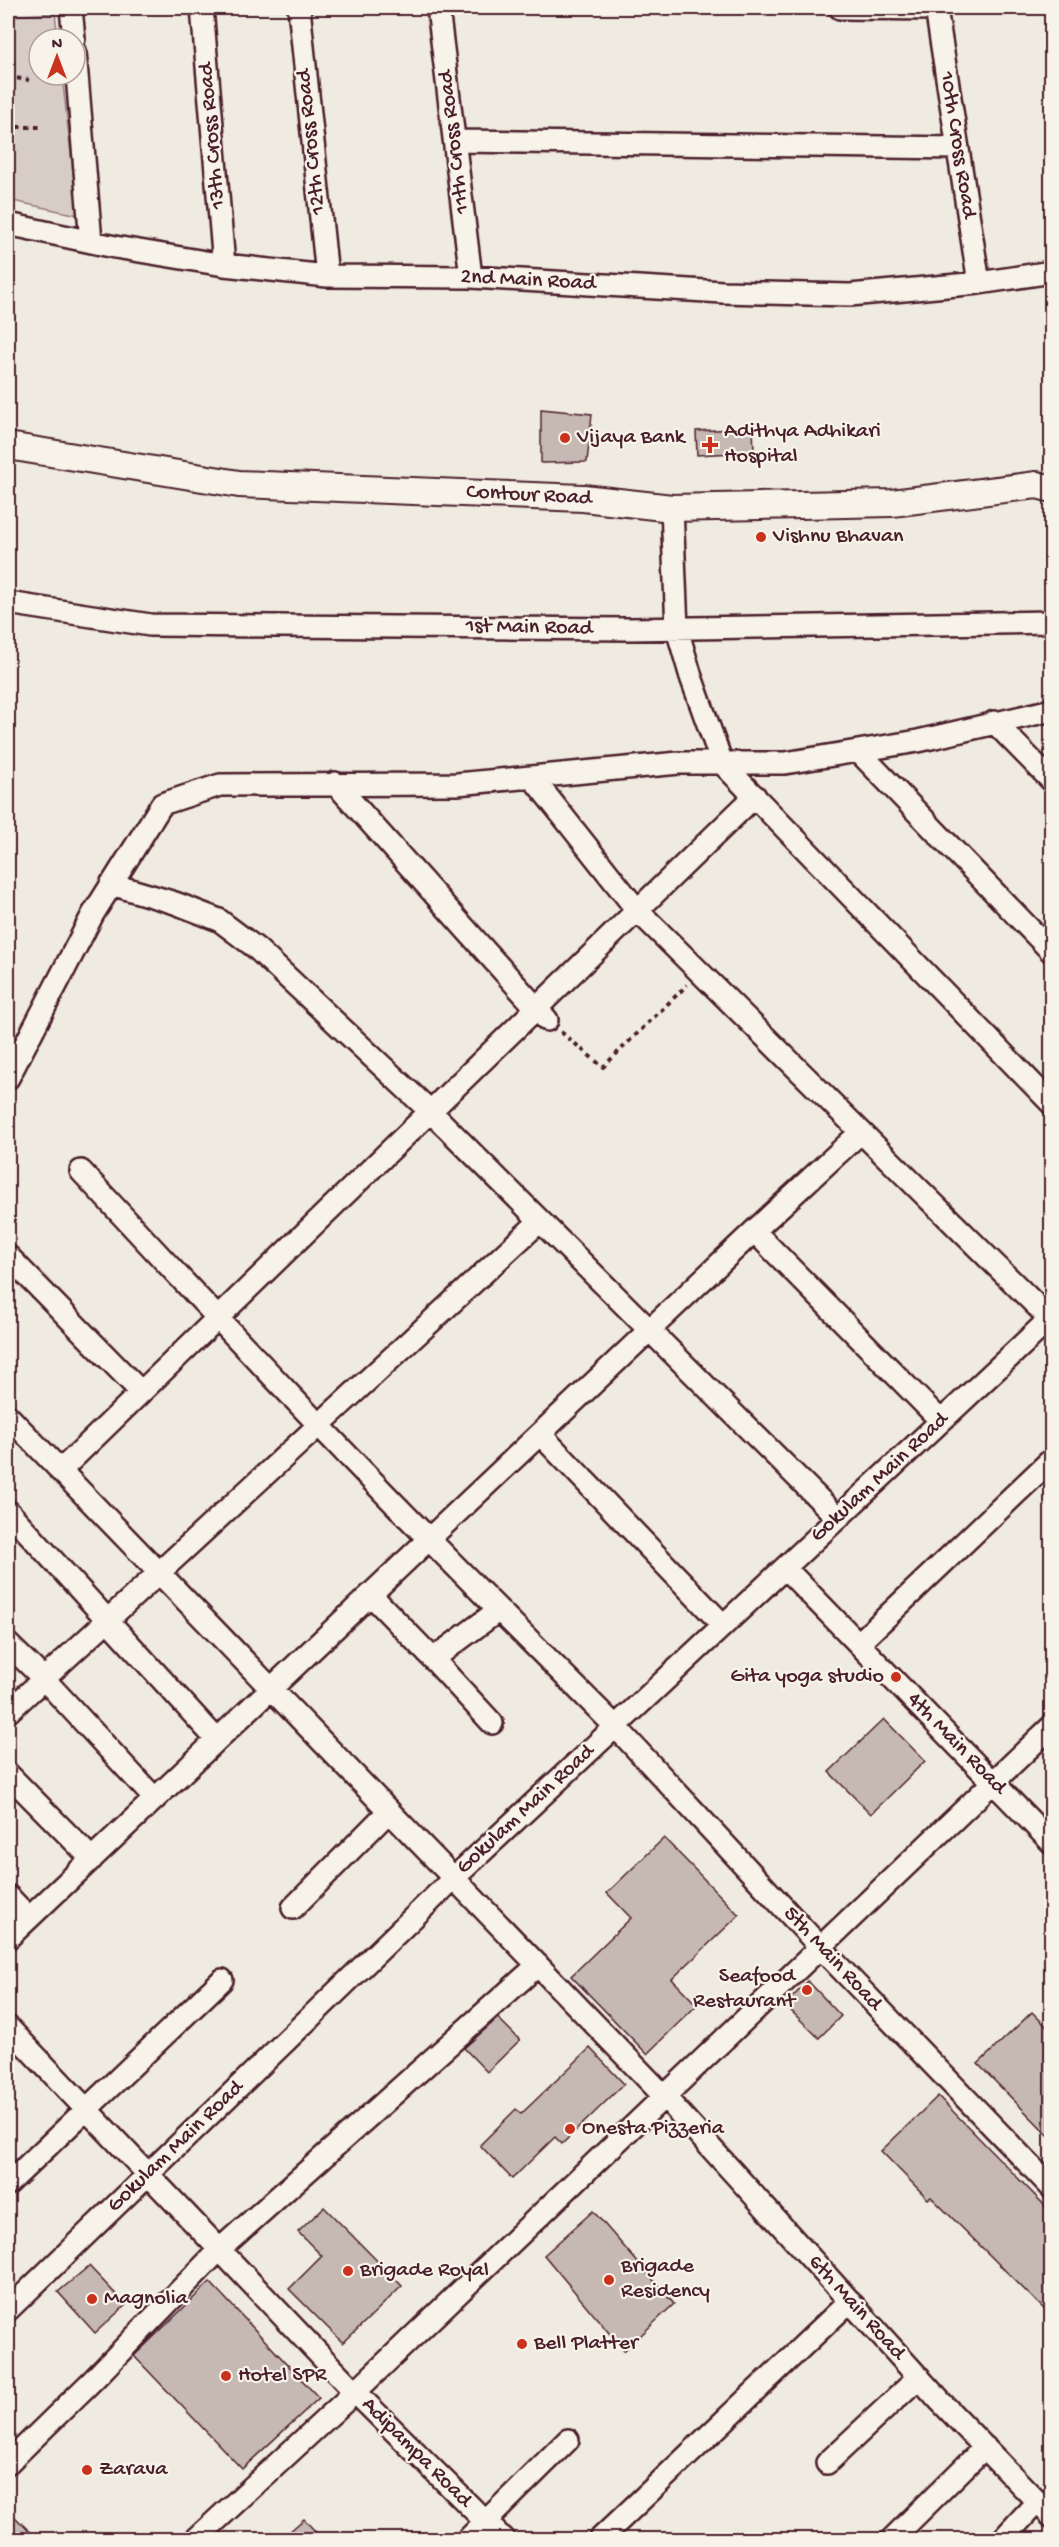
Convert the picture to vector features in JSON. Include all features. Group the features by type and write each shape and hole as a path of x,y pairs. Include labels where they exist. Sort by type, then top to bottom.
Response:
{"main road":[{"name":"Contour Road","path":"8,446 239,484 583,498 672,508 892,503 1047,483"}],"street":[{"path":"71,8 73,27"},
{"name":"13th Cross Road","path":"202,8 224,265"},
{"name":"12th Cross Road","path":"299,8 327,276"},
{"name":"11th Cross Road","path":"438,8 471,277"},
{"path":"840,8 936,8"},
{"name":"10th Cross Road","path":"936,8 979,283"},
{"path":"78,87 91,242"},
{"path":"456,141 958,147"},
{"name":"2nd Main Road","path":"8,224 91,242 224,265 327,276 471,277 723,292 850,295 979,283 1052,272"},
{"path":"672,508 676,629 690,677 722,763 1052,1104"},
{"name":"1st Main Road","path":"8,603 150,625 676,629 1052,622"},
{"path":"8,1078 93,914 162,804 220,785 457,784 679,763 785,763 918,741 1052,710"},
{"path":"994,722 1052,781"},
{"path":"858,751 1052,952"},
{"path":"532,777 637,910 696,976 861,1132 1051,1318"},
{"path":"335,783 542,1015"},
{"path":"60,1471 430,1111 542,1015 637,910 755,796"},
{"path":"111,884 175,903 219,920 256,948 430,1111 838,1518"},
{"path":"8,1938 861,1132"},
{"name":"5th Main Road","path":"81,1171 318,1424 429,1540 615,1726 820,1947 1052,2188"},
{"path":"8,1712 540,1221"},
{"path":"754,1231 941,1421"},
{"path":"8,1256 141,1392"},
{"name":"Gokulam Main Road","path":"8,2310 454,1878 1051,1318"},
{"name":"6th Main Road","path":"8,1416 664,2096 919,2377 1044,2509"},
{"path":"541,1435 723,1625"},
{"path":"859,1643 1052,1459"},
{"path":"8,1511 217,1740"},
{"name":"4th Main Road","path":"784,1568 1052,1843"},
{"path":"371,1595 492,1723"},
{"path":"433,1659 499,1610"},
{"path":"8,1644 44,1679 155,1799"},
{"path":"195,2540 355,2392 1052,1726"},
{"path":"8,1774 92,1858"},
{"path":"293,1908 389,1811"},
{"path":"8,1896 29,1918"},
{"path":"8,2463 93,2380 219,2250 538,1965"},
{"path":"8,2184 222,1980"},
{"name":"Adipampa Road","path":"8,2027 355,2392 504,2540"},
{"path":"599,2540 850,2301"},
{"path":"827,2463 919,2377"},
{"path":"466,2540 568,2440"},
{"path":"891,2540 985,2447"},
{"path":"1002,2540 1044,2509"}],"path":[{"path":"8,77 27,80"},
{"path":"8,127 41,127"},
{"path":"542,1015 603,1067 696,976"}],"shaded area":[{"path":"55,13 57,27 27,27 27,87 63,87 78,215 8,200 8,16"}],"building":[{"name":"Vijaya Bank","path":"541,409 592,414 587,462 541,463"},
{"path":"753,428 754,452 697,455 696,431"},
{"path":"884,1719 925,1761 871,1814 829,1772"},
{"path":"664,1838 739,1915 672,1979 697,2005 647,2054 571,1976 631,1918 607,1893"},
{"path":"808,1981 841,2016 819,2038 785,2005"},
{"path":"1032,2012 1052,2032 1052,2139 978,2064"},
{"path":"498,2018 520,2040 487,2072 464,2048"},
{"path":"590,2048 624,2084 562,2144 555,2137 512,2179 480,2145 516,2109 521,2114"},
{"path":"938,2096 1052,2213 1052,2317 931,2197 928,2199 881,2151"},
{"name":"Brigade Royal","path":"324,2207 402,2286 343,2343 289,2289 322,2256 298,2232"},
{"name":"Brigade Residency","path":"593,2211 674,2304 624,2351 544,2255"},
{"name":"Magnolia","path":"89,2266 126,2305 95,2333 58,2292"},
{"name":"Hotel SPR","path":"210,2282 319,2398 242,2469 134,2356"},
{"path":"8,2510 38,2540 8,2540"},
{"path":"304,2519 323,2540 280,2540"}],"place":[{"name":"Vijaya Bank","path":"565,438"},
{"name":"Adithya Adhikari Hospital","path":"710,445"},
{"name":"Vishnu Bhavan","path":"761,537"},
{"name":"Gita yoga studio","path":"896,1677"},
{"name":"Seafood Restaurant","path":"807,1990"},
{"name":"Onesta Pizzeria","path":"570,2129"},
{"name":"Brigade Royal","path":"348,2271"},
{"name":"Brigade Residency","path":"609,2280"},
{"name":"Magnolia","path":"92,2299"},
{"name":"Bell Platter","path":"522,2344"},
{"name":"Hotel SPR","path":"226,2376"},
{"name":"Zarava","path":"87,2470"}]}
